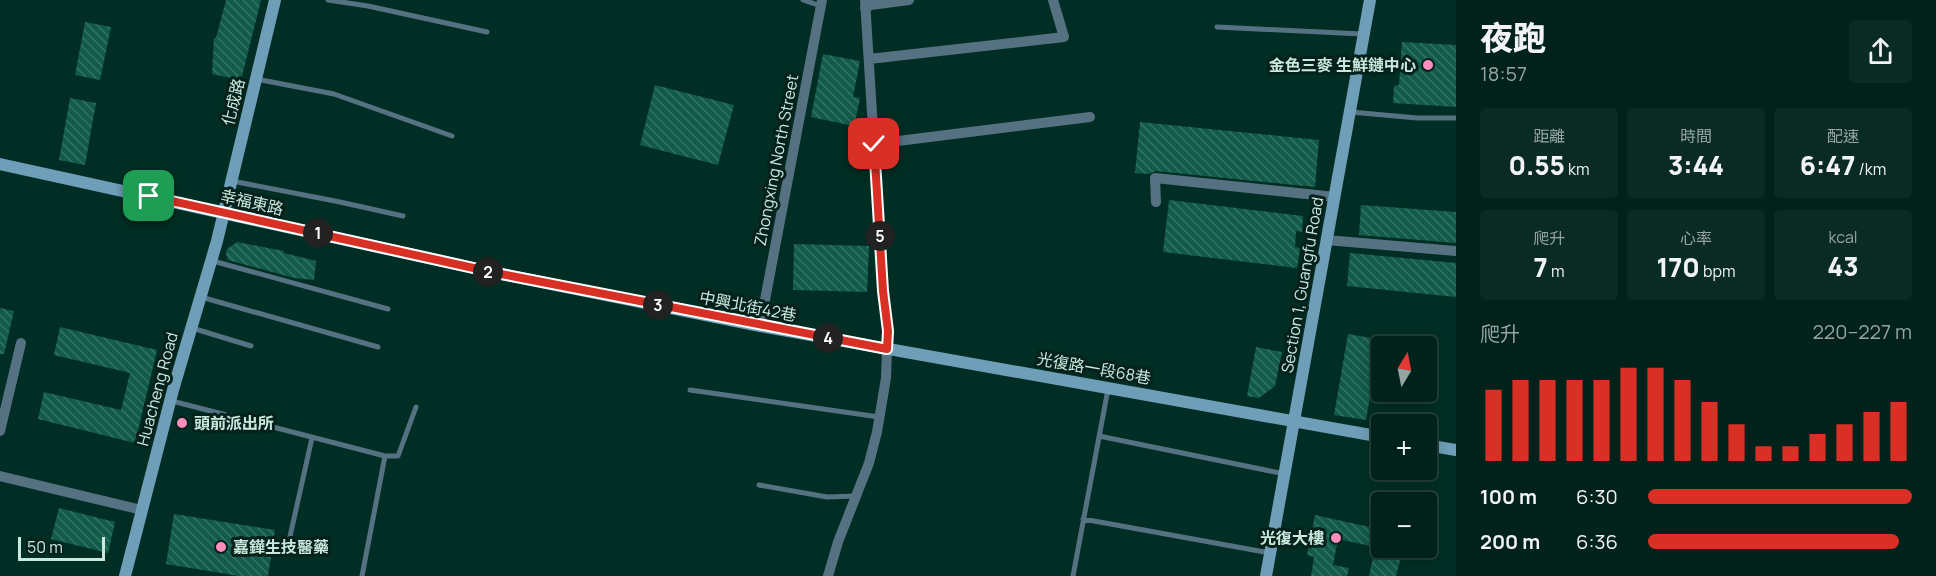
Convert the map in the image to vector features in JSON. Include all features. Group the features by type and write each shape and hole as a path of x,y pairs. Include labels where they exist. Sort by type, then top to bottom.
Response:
{"street":[{"name":"化成路","path":"224,212 275,0"},
{"path":"828,576 838,542 869,463 886,378 888,331 883,291 865,4 909,0"},
{"path":"869,59 1064,37 1053,0"},
{"name":"Section 1, Guangfu Road","path":"1266,576 1370,0"},
{"name":"Zhongxing North Street","path":"760,326 821,3"},
{"path":"874,144 1090,117"},
{"name":"幸福東路","path":"0,164 496,273"},
{"path":"1156,202 1155,178 1335,198"},
{"name":"Huacheng Road","path":"125,576 170,401 224,212"},
{"path":"1326,240 1456,251"},
{"name":"中興北街42巷","path":"496,273 887,349"},
{"path":"0,431 21,343"},
{"name":"光復路一段68巷","path":"887,349 1371,434"},
{"path":"0,379 12,382"},
{"path":"1437,447 1456,450"},
{"path":"0,476 142,510"}],"lane":[{"path":"328,0 368,6 487,32"},
{"path":"803,0 821,3"},
{"path":"1217,27 1364,34"},
{"path":"256,79 334,94 452,135"},
{"path":"1350,112 1417,118 1456,118"},
{"path":"231,181 403,216"},
{"path":"211,261 388,309"},
{"path":"200,297 378,347"},
{"path":"190,328 251,346"},
{"path":"1073,576 1108,387"},
{"path":"690,390 879,417"},
{"path":"170,401 385,456 398,456 416,407"},
{"path":"1099,436 1286,474"},
{"path":"289,541 312,438"},
{"path":"362,576 385,456"},
{"path":"759,485 827,497 857,496"},
{"path":"1083,519 1270,553"}],"building":[{"path":"226,0 261,0 241,80 212,74 214,38 216,38"},
{"path":"85,22 111,27 100,80 75,75"},
{"name":"金色三麥 生鮮鏈中心","path":"1402,42 1456,45 1456,107 1393,103 1394,86 1399,85"},
{"path":"823,54 860,61 853,97 860,98 854,126 811,117"},
{"path":"655,85 734,105 718,165 640,145"},
{"path":"70,98 96,103 85,165 59,160"},
{"path":"1140,122 1319,140 1315,187 1156,171 1149,174 1135,173"},
{"path":"1169,200 1303,216 1302,232 1296,231 1295,247 1300,248 1297,268 1163,252"},
{"path":"1361,205 1456,212 1456,243 1359,235"},
{"path":"237,242 284,251 284,253 316,261 314,280 294,278 228,260 227,249"},
{"path":"794,244 869,246 867,292 793,290"},
{"path":"1350,253 1456,263 1456,297 1347,286"},
{"path":"0,308 14,311 4,354 0,354"},
{"path":"60,327 157,350 135,443 38,419 44,392 121,410 130,373 54,355"},
{"path":"1348,334 1371,338 1371,391 1366,420 1334,415"},
{"path":"1256,347 1282,352 1275,386 1259,398 1247,396"},
{"path":"59,508 115,522 108,553 51,539"},
{"name":"嘉鏵生技醫藥","path":"174,514 275,530 268,576 239,576 166,564"},
{"name":"光復大樓","path":"1315,515 1371,527 1371,546 1338,539 1333,565 1349,568 1347,576 1311,576 1314,557 1307,555"},
{"name":"光復大樓","path":"1373,558 1401,558 1396,576 1369,576"}],"place":[{"name":"金色三麥 生鮮鏈中心","path":"1428,65"},
{"name":"頭前派出所","path":"182,423"},
{"name":"光復大樓","path":"1336,538"},
{"name":"嘉鏵生技醫藥","path":"221,547"}],"route":[{"path":"149,196 496,273 887,349 888,331 883,291 874,144"}]}
